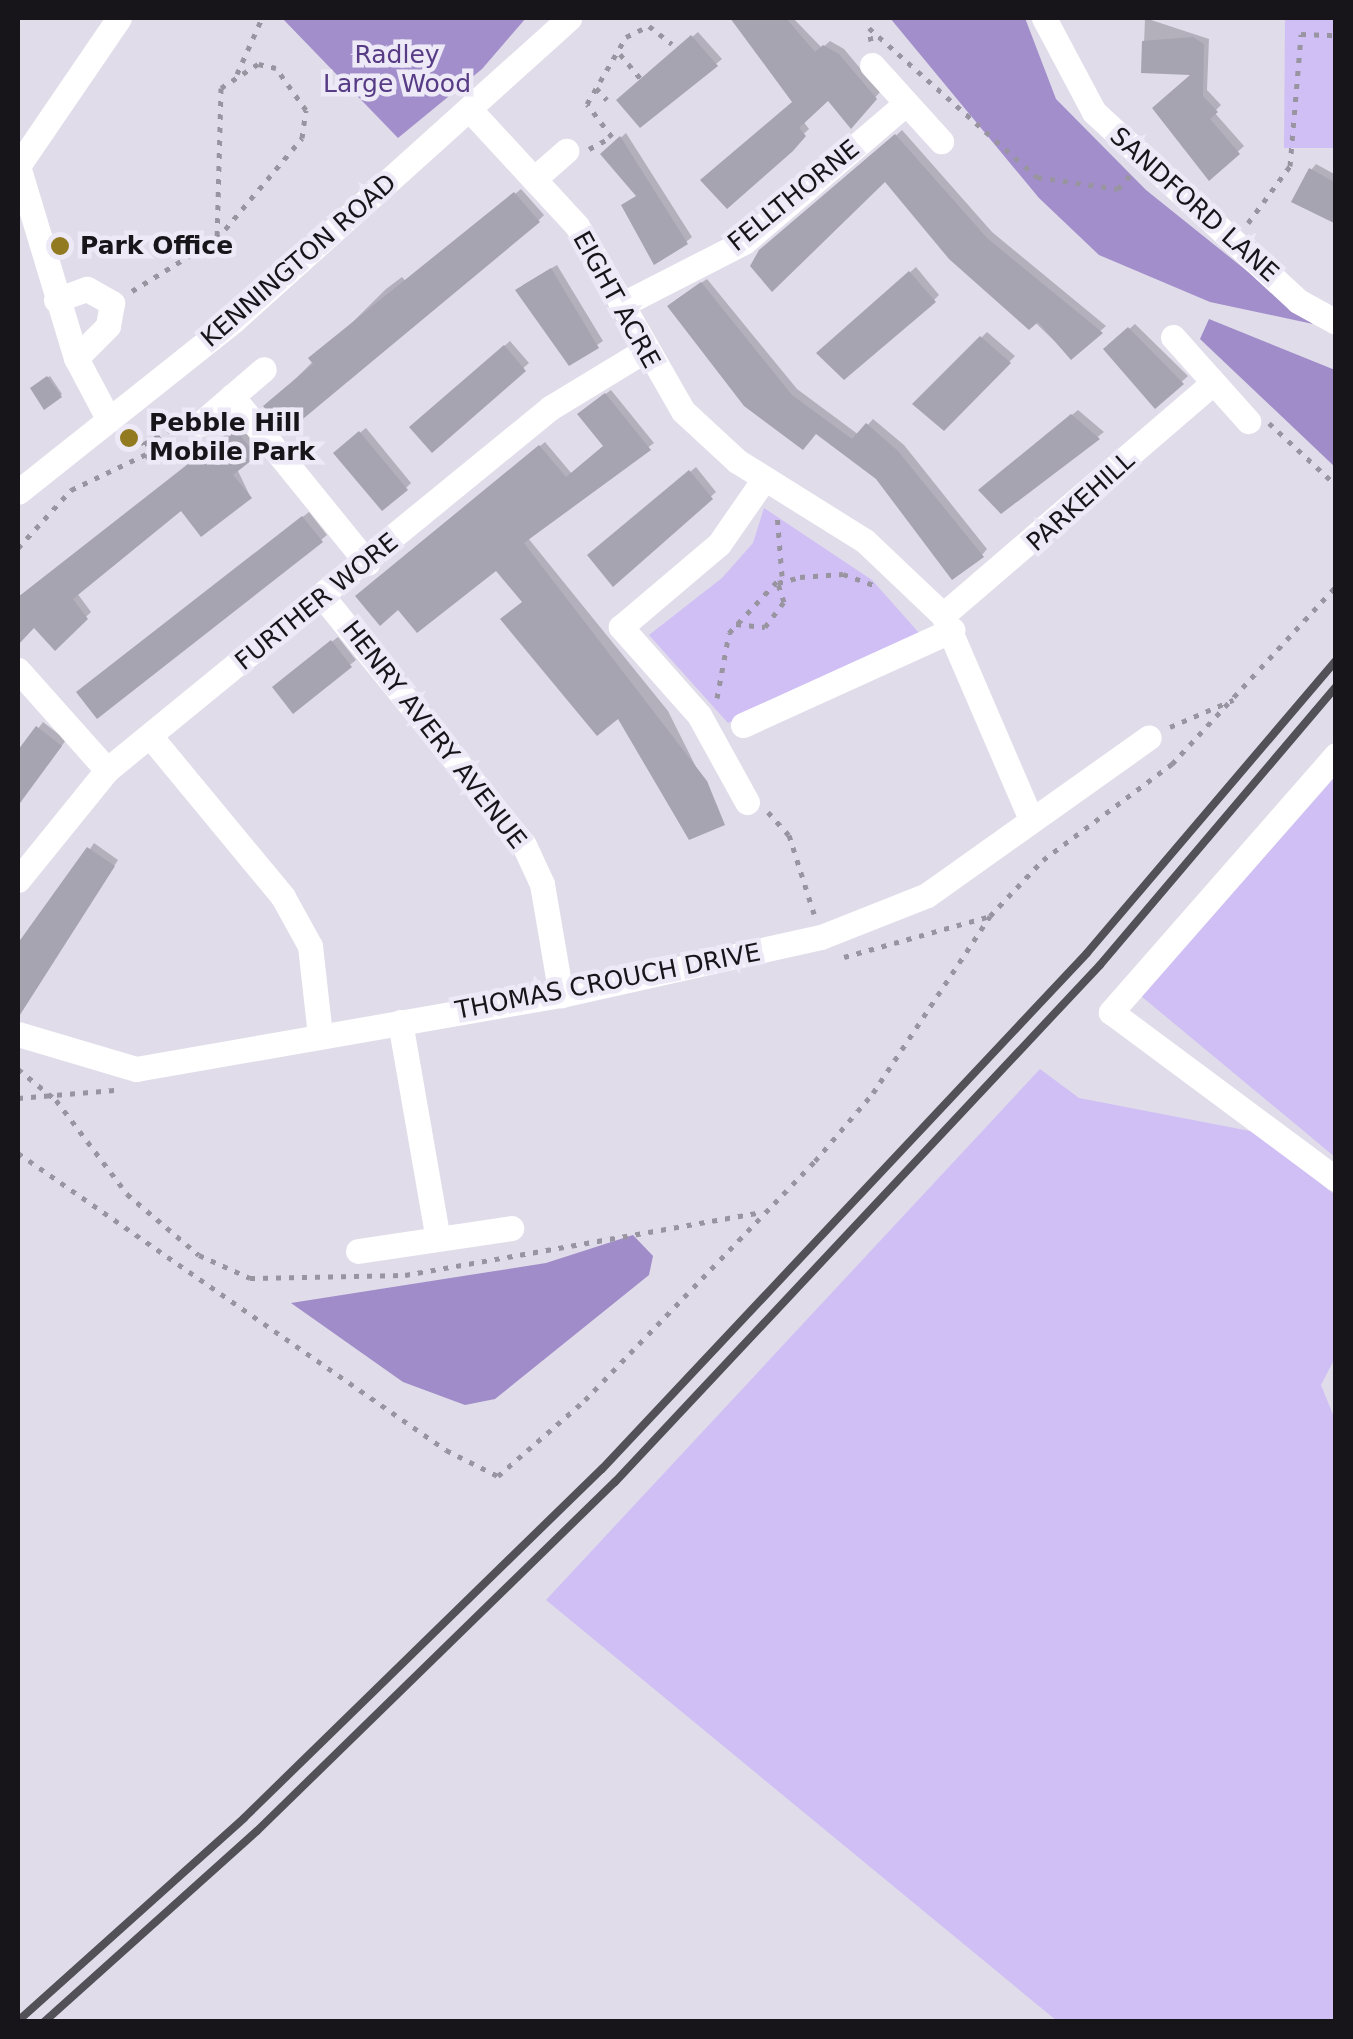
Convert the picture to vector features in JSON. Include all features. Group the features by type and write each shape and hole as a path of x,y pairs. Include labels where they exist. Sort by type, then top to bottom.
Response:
{"street":[{"path":"110,420 76,358 18,166 119,18"},
{"name":"KENNINGTON ROAD","path":"18,492 110,420 471,112 569,18"},
{"name":"SANDFORD LANE","path":"1044,18 1094,112 1142,162 1298,301 1336,322"},
{"path":"872,65 942,141"},
{"name":"FELLTHORNE","path":"621,305 744,242 906,103"},
{"name":"EIGHT ACRE","path":"471,112 576,226 621,305 642,352 683,411 764,479 865,541 947,622 1031,819"},
{"path":"534,179 566,151"},
{"path":"56,300 87,289 112,303 108,326 76,358"},
{"path":"1173,337 1248,421"},
{"name":"FURTHER WORE","path":"18,880 107,770 550,408 642,352"},
{"path":"200,424 264,369"},
{"name":"PARKEHILL","path":"947,622 1214,382"},
{"path":"232,396 366,562"},
{"path":"754,802 699,715 621,627 719,544 764,479"},
{"name":"HENRY AVERY AVENUE","path":"323,597 524,845 542,884 561,995"},
{"path":"733,722 947,622"},
{"path":"18,670 107,770"},
{"path":"150,736 282,898 310,946 320,1036"},
{"name":"THOMAS CROUCH DRIVE","path":"18,1034 136,1069 561,995 821,937 927,895 1149,737"},
{"path":"1336,756 1111,1012 1336,1179"},
{"path":"400,1022 438,1239"},
{"path":"358,1251 511,1228"}],"path":[{"path":"217,239 219,100 237,74 262,18"},
{"path":"566,151 612,138 587,104 638,26 672,44"},
{"path":"872,65 869,28 1037,177 1066,187 1100,179 1118,189 1142,162"},
{"path":"1234,241 1290,166 1302,34 1336,34"},
{"path":"620,54 641,78"},
{"path":"112,303 217,239 302,138 306,110 276,68 237,74"},
{"path":"596,88 607,100"},
{"path":"1248,421 1279,425 1336,485"},
{"path":"144,444 182,422 200,424"},
{"path":"135,432 153,464"},
{"path":"18,548 71,490 146,454"},
{"path":"733,722 716,676 736,624 778,583 787,549 764,479"},
{"path":"778,583 828,573 892,593"},
{"path":"736,624 756,631 774,620 784,602 778,583"},
{"path":"1149,737 1234,699"},
{"path":"754,802 789,836 821,937"},
{"path":"18,1154 446,1450 498,1476 585,1400 815,1161 884,1078 990,916"},
{"path":"18,1069 56,1100 18,1098"}],"shaded area":[{"path":"1285,18 1335,18 1335,148 1284,148"},
{"path":"1209,319 1335,370 1335,467 1200,339"},
{"path":"764,508 872,580 920,634 728,723 649,635 722,578 753,543"},
{"path":"1335,777 1335,1157 1141,996"},
{"path":"1040,1069 1079,1098 1255,1132 1335,1195 1335,1358 1321,1385 1336,1422 1335,2021 1057,2021 546,1600"},
{"path":"633,1235 653,1256 649,1275 495,1399 465,1405 403,1382 291,1303 546,1263"}],"green space":[{"name":"Radley Large Wood","path":"282,18 526,18 482,69 398,138"},
{"path":"890,18 1025,18 1056,99 1146,190 1313,324 1210,302 1099,255 1039,198"}],"building":[{"path":"730,18 786,18 815,52 823,45 839,54 877,99 851,129 828,101 799,128 806,136 793,151 727,209 700,180 792,102"},
{"path":"691,35 718,66 640,128 616,100"},
{"path":"1193,37 1204,44 1203,96 1218,112 1210,119 1240,154 1209,181 1152,108 1190,75 1141,73 1142,41"},
{"path":"895,134 987,238 1103,333 1071,360 1038,322 1029,330 949,259 885,182 772,292 750,266 759,250"},
{"path":"620,136 688,244 654,265 621,205 636,196 600,154"},
{"path":"1309,168 1336,183 1336,224 1291,202"},
{"path":"514,192 540,222 286,433 263,406 313,364 308,358"},
{"path":"551,268 599,348 569,366 515,290"},
{"path":"909,271 936,302 844,380 816,353"},
{"path":"701,282 792,395 852,439 866,423 898,451 984,557 952,580 876,479 816,434 803,450 744,406 667,306"},
{"path":"1128,327 1184,384 1155,409 1103,349"},
{"path":"980,336 1011,363 944,431 912,404"},
{"path":"504,345 526,371 432,453 409,427"},
{"path":"47,376 62,397 44,410 30,388"},
{"path":"605,393 651,450 524,543 707,781 725,825 689,840 618,719 597,736 500,619 522,602 496,571 417,633 398,610 380,626 355,596 539,445 566,477 603,446 577,414"},
{"path":"1071,414 1100,439 1001,514 978,490"},
{"path":"234,428 257,456 233,475 252,498 201,537 181,511 73,599 88,619 55,651 34,628 18,645 18,597"},
{"path":"359,431 408,490 382,511 333,453"},
{"path":"689,470 713,499 613,587 587,555"},
{"path":"302,516 323,542 97,719 76,692"},
{"path":"331,640 352,667 293,714 272,687"},
{"path":"36,726 62,746 18,805 18,750"},
{"path":"87,847 115,866 18,1018 18,943"}],"railway":[{"path":"18,2021 244,1818 602,1469 1087,953 1336,660"},
{"path":"44,2022 257,1831 615,1482 1100,965 1336,687"}],"place":[{"name":"Park Office","path":"60,246"},
{"name":"Pebble Hill Mobile Park","path":"129,438"}]}
